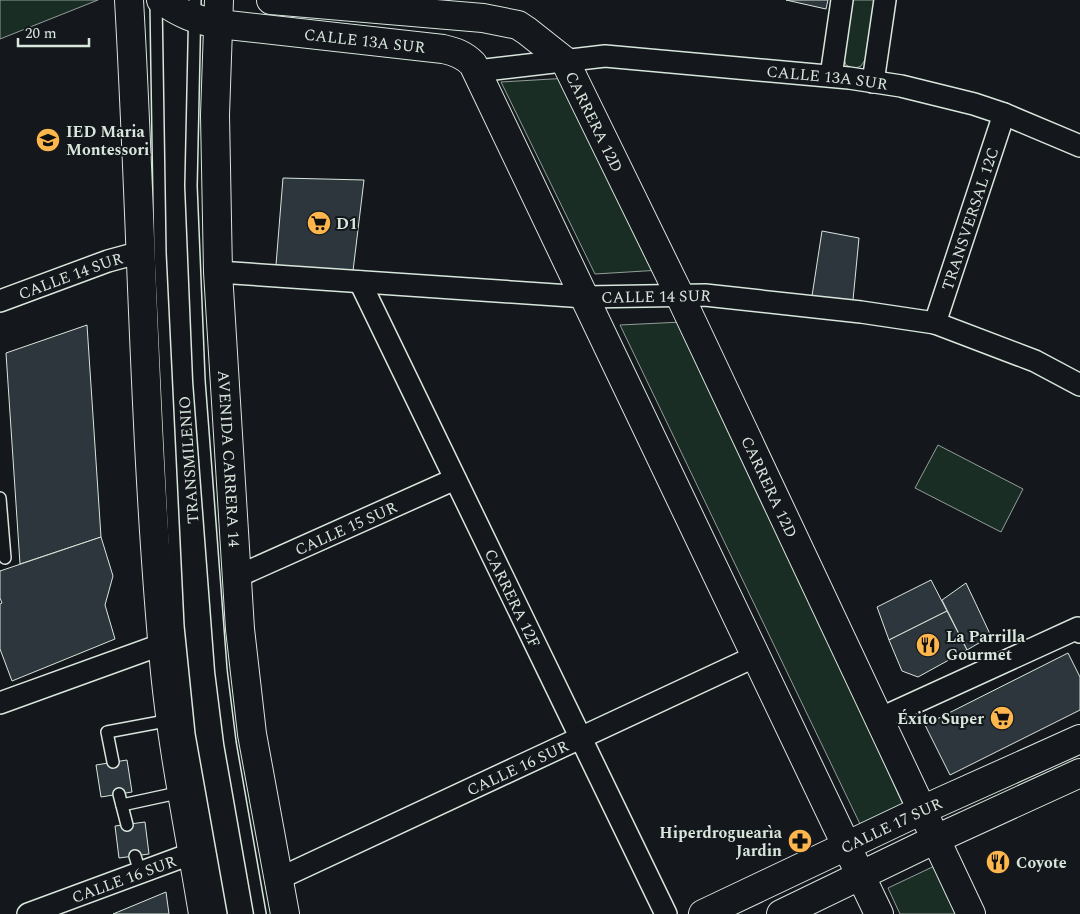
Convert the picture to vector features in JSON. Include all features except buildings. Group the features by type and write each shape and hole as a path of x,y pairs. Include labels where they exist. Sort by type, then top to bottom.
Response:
{"street":[{"path":"129,0 147,398 163,644 171,720 203,914"},
{"name":"CALLE 13A SUR","path":"161,0 172,9 207,11 444,49 466,57 473,64 477,72 605,56 831,76 873,82 940,95 1004,114 1080,146"},
{"name":"CALLE 13A SUR","path":"271,0 503,21 518,25 565,61"},
{"path":"831,76 842,0"},
{"path":"873,82 885,0"},
{"name":"AVENIDA CARRERA 14","path":"207,11 215,116 218,272 236,577 245,683 285,914"},
{"name":"CARRERA 12D","path":"565,61 679,294 971,914"},
{"path":"477,72 878,914"},
{"name":"TRANSVERSAL 12C","path":"935,323 1004,114"},
{"name":"CALLE 14 SUR","path":"0,301 108,261 141,252"},
{"name":"CALLE 14 SUR","path":"218,272 585,297 705,295 852,311 935,323 1035,361 1080,385"},
{"name":"CARRERA 12F","path":"360,282 666,914"},
{"name":"CALLE 15 SUR","path":"236,577 455,479"},
{"path":"879,719 1079,628"},
{"path":"0,703 163,644"},
{"name":"CALLE 16 SUR","path":"278,879 756,656"},
{"name":"CALLE 17 SUR","path":"703,914 922,810 1080,740"},
{"name":"CALLE 17 SUR","path":"781,914 936,839 1080,773"},
{"name":"CALLE 16 SUR","path":"28,914 137,864 193,853"}],"lane":[{"name":"TRANSMILENIO","path":"156,0 160,253 178,626 189,734 222,914"},
{"name":"TRANSMILENIO","path":"207,11 191,186 198,381 222,680 230,743 260,914"},
{"path":"0,498 5,558"},
{"path":"113,762 107,732 171,720"},
{"path":"127,825 121,799 183,792"}],"green space":[{"path":"0,0 98,0 0,39"},
{"path":"852,0 874,0 865,60 861,66 853,69 846,65 843,56"},
{"path":"569,78 661,270 595,274 501,82"},
{"path":"682,322 905,809 861,826 620,325"},
{"path":"938,445 1023,489 1001,532 915,488"},
{"path":"945,861 969,914 900,914 888,888"}],"place":[{"name":"IED Maria Montessori","path":"48,140"},
{"name":"D1","path":"319,223"},
{"name":"La Parrilla Gourmet","path":"928,645"},
{"name":"Éxito Super","path":"1002,718"},
{"name":"Hiperdroguearìa Jardin","path":"800,841"},
{"name":"Coyote","path":"998,862"}]}
